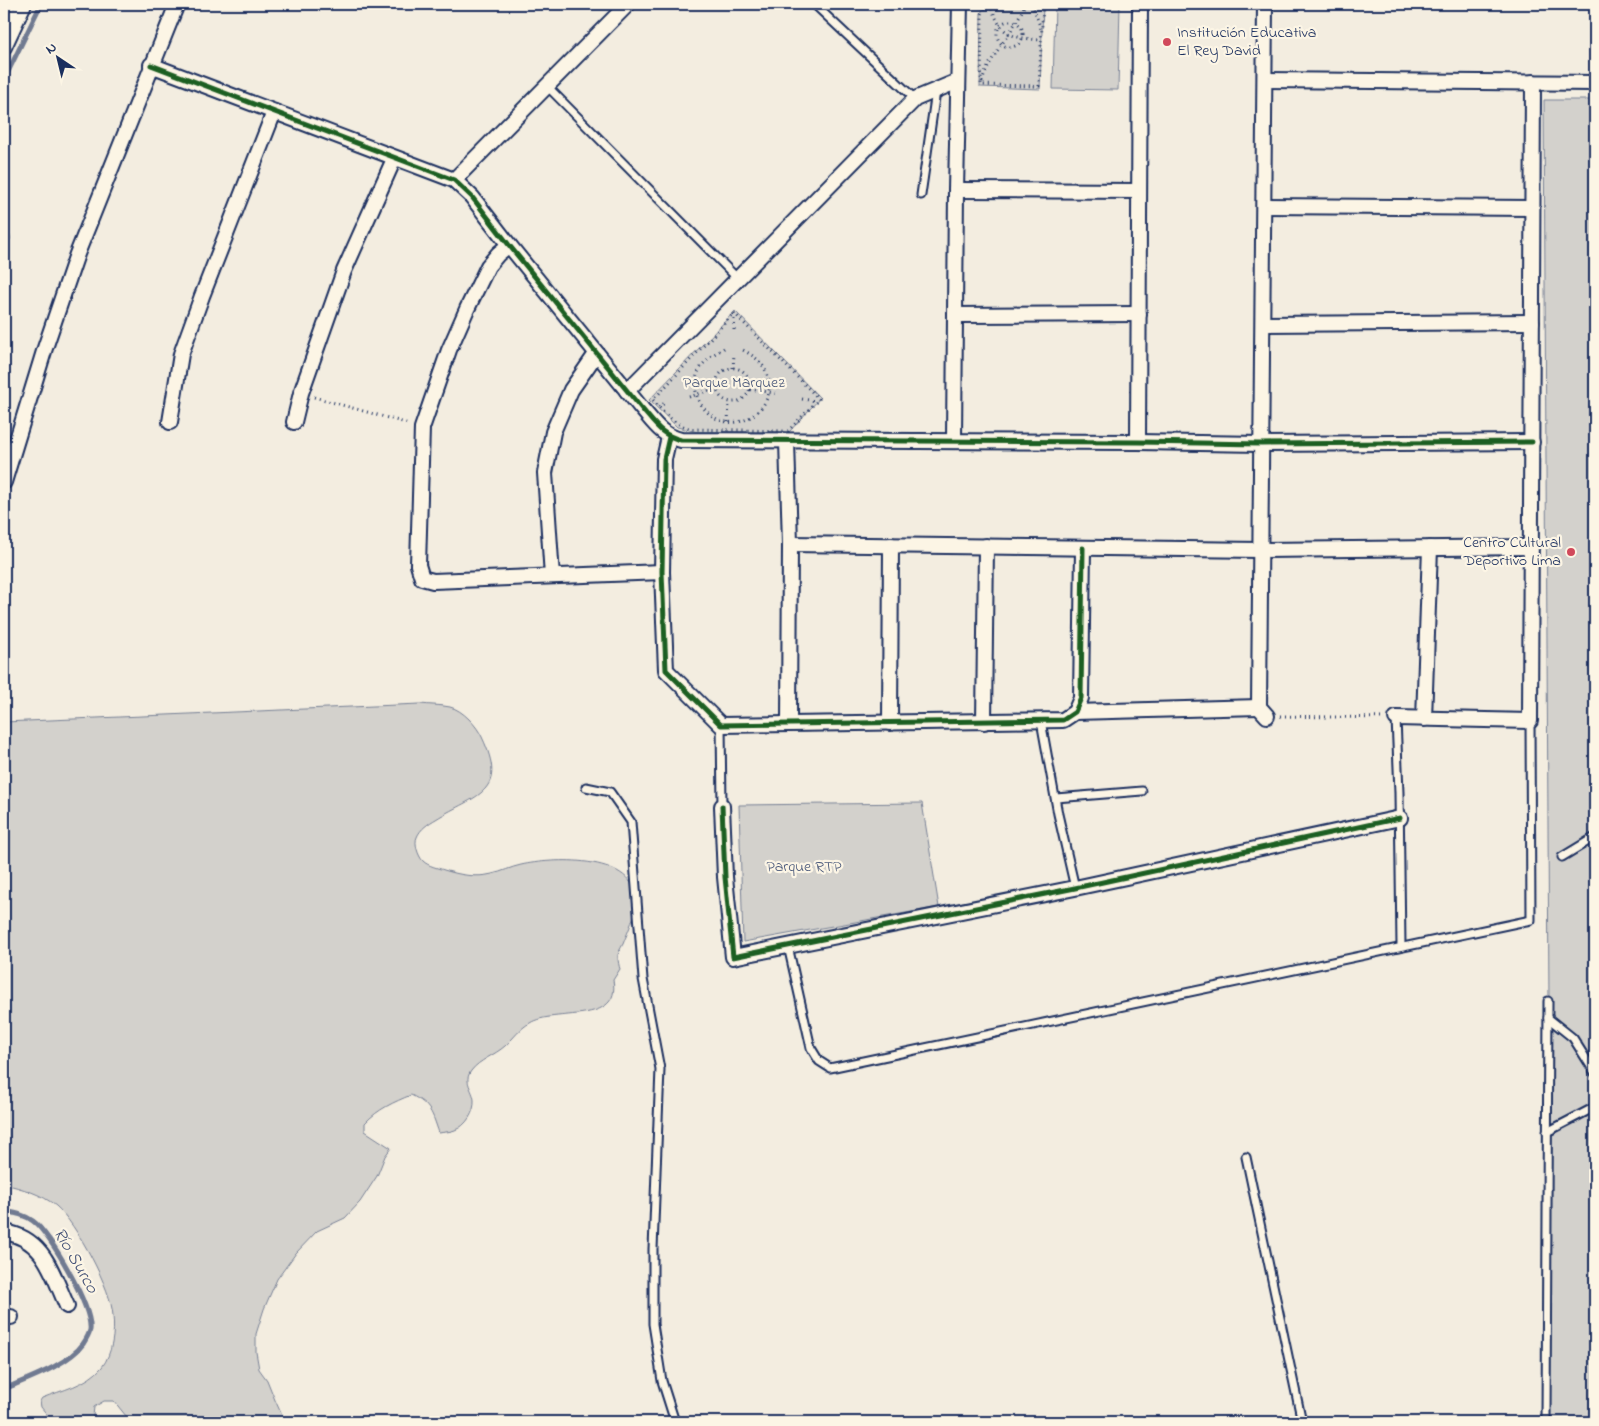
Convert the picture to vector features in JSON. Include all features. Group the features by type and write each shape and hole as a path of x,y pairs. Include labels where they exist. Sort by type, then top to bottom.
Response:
{"street":[{"path":"4,47 24,4"},
{"path":"4,482 76,254 176,4"},
{"path":"454,180 628,4"},
{"path":"954,441 960,4"},
{"path":"1138,442 1140,4"},
{"path":"669,437 664,459 662,572 666,670 721,725 1041,721 1062,720 1075,712 1263,712 1260,550 1266,80 1265,4"},
{"path":"4,11 18,17"},
{"path":"151,65 454,180 472,197 596,354 659,429 669,437 681,440 727,435 787,441 1261,444 1532,442"},
{"path":"1266,80 1595,83"},
{"path":"627,391 915,99 958,81"},
{"path":"1396,718 1530,721 1533,82"},
{"path":"170,422 181,354 274,112"},
{"path":"294,422 301,393 344,271 394,158"},
{"path":"956,190 1138,191"},
{"path":"1264,206 1532,208"},
{"path":"509,245 488,266 467,309 449,350 422,428 418,565 422,578 433,581 662,572"},
{"path":"956,315 1139,314"},
{"path":"1263,324 1532,322"},
{"path":"552,576 545,473 553,432 571,390 596,354"},
{"path":"787,441 790,544 790,723"},
{"path":"790,544 1260,550 1531,547"},
{"path":"890,723 891,545"},
{"path":"984,722 986,546"},
{"path":"1075,712 1082,698 1083,548"},
{"path":"1424,719 1430,548"},
{"path":"722,806 725,877 733,957 1075,888 1400,818"},
{"path":"4,1232 18,1234 29,1240 42,1254 67,1306"}],"lane":[{"path":"814,4 915,99"},
{"path":"546,85 739,279"},
{"path":"921,195 936,91"},
{"path":"1396,718 1400,818 1401,946"},
{"path":"1041,721 1075,888"},
{"path":"788,946 811,1048 819,1061 830,1068 1531,920 1530,721"},
{"path":"721,725 722,806"},
{"path":"586,788 610,792 631,822 643,979 660,1069 653,1249 653,1324 662,1381 675,1422"},
{"path":"1056,798 1142,790"},
{"path":"1562,857 1595,838"},
{"path":"1546,1422 1548,1001"},
{"path":"1548,1018 1573,1038 1595,1073"},
{"path":"1547,1132 1595,1107"},
{"path":"1246,1157 1302,1422"}],"path":[{"path":"981,85 982,14 988,4 1009,35 1022,39 1041,40"},
{"path":"981,85 991,60 1017,23 1025,4"},
{"path":"1032,4 1035,17 1042,32"},
{"path":"981,85 1039,86 1043,4"},
{"path":"1008,21 1017,23 1022,30 1022,39 1013,47 1002,44 997,36 1001,25 1008,21"},
{"path":"734,313 734,330"},
{"path":"734,313 818,399 788,431 727,435 692,429 680,426 653,400 734,313"},
{"path":"724,348 709,357 701,367 696,378 697,394 700,403 707,413 718,420 728,422 742,421 752,416 762,408 767,398 768,375 763,364 743,350"},
{"path":"733,368 734,354"},
{"path":"733,368 745,372 751,382 746,397 741,401 729,402 719,396 716,388 717,379 724,370 733,368"},
{"path":"689,397 716,388"},
{"path":"750,389 779,394"},
{"path":"301,393 422,428"},
{"path":"802,399 816,401"},
{"path":"727,435 729,402"},
{"path":"658,406 666,403"},
{"path":"1263,712 1396,718"}],"green space":[{"path":"986,4 1043,4 1040,89 980,87 981,13"},
{"path":"1055,4 1120,4 1118,90 1053,89"},
{"name":"Centro Cultural Deportivo Lima","path":"1544,100 1595,100 1595,1422 1543,1422 1549,1004"},
{"name":"Parque Marquez","path":"735,311 820,398 789,432 698,432 677,427 649,400"},
{"path":"420,704 450,707 460,711 469,719 482,737 492,770 490,781 484,790 430,822 420,831 416,843 421,859 436,868 474,876 492,874 521,865 551,861 588,862 606,866 620,873 631,883 636,897 636,908 618,955 620,969 613,980 613,994 607,1004 597,1010 554,1016 530,1023 501,1049 478,1064 471,1071 468,1079 474,1100 473,1109 466,1122 459,1128 439,1133 430,1110 423,1102 411,1095 392,1103 365,1123 365,1131 391,1148 385,1156 377,1176 360,1202 345,1218 317,1231 296,1253 277,1279 256,1334 256,1352 259,1369 267,1380 285,1422 138,1422 126,1416 114,1401 104,1401 94,1407 93,1416 89,1422 53,1422 41,1407 40,1401 42,1398 82,1383 102,1367 110,1350 114,1323 111,1305 100,1274 83,1241 64,1215 56,1206 44,1198 4,1184 4,722"},
{"name":"Parque RTP","path":"922,803 939,907 743,942 739,805"}],"waterway":[{"name":"Río Surco","path":"4,80 41,4"},
{"name":"Río Surco","path":"4,1211 22,1215 33,1221 50,1240 78,1289 85,1305 90,1330 83,1344 68,1358 46,1371 4,1389"}],"cycle path":[{"path":"151,65 454,180 472,197 655,424 663,432 681,440 1261,444 1532,442"},
{"path":"669,437 664,459 662,572 666,670 721,725 1063,720 1075,712 1081,698 1083,548"},
{"path":"722,806 725,877 733,957 1075,888 1400,818"}],"place":[{"name":"Institución Educativa El Rey David","path":"1167,42"},
{"name":"Centro Cultural Deportivo Lima","path":"1571,552"}]}
